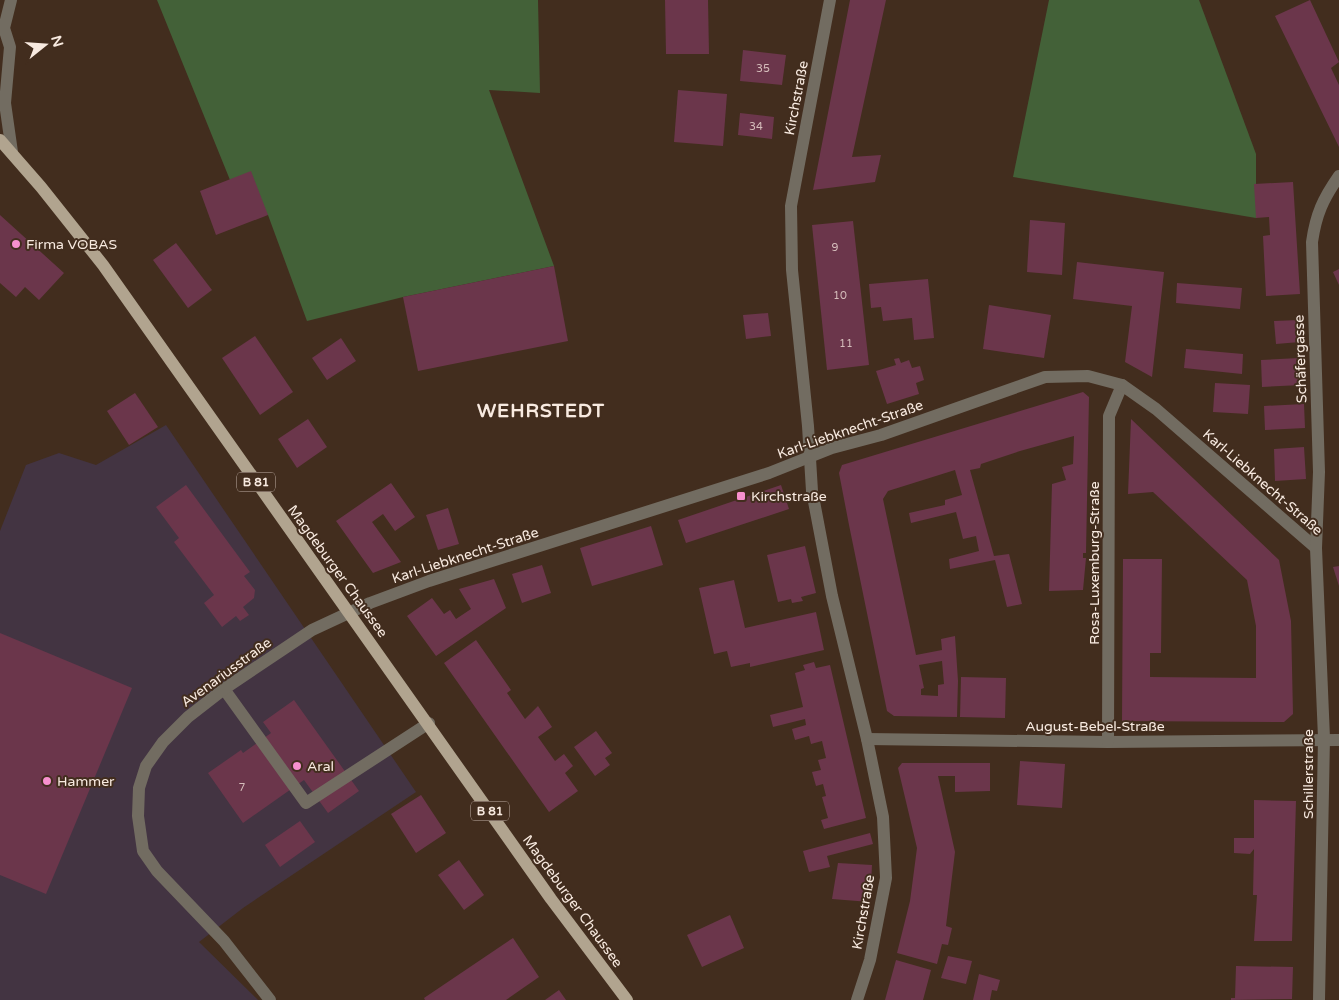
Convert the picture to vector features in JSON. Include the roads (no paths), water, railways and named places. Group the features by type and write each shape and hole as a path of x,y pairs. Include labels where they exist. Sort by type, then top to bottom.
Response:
{"main road":[{"name":"Magdeburger Chaussee","path":"0,140 12,152 103,264 551,899 627,1000"}],"street":[{"path":"11,0 2,29 10,47 5,103 12,152"},
{"name":"Kirchstraße","path":"830,0 791,206 792,270 812,491 832,596 867,739 883,817 886,878 870,960 856,1000"},
{"name":"Schäfergasse","path":"1316,548 1319,472 1312,242 1316,218 1324,197 1339,176"},
{"name":"Karl-Liebknecht-Straße","path":"349,613 428,581 769,473 810,456 881,434 1045,377 1088,376 1122,386 1156,410 1316,548"},
{"name":"Rosa-Luxemburg-Straße","path":"1108,742 1109,416 1122,386"},
{"name":"Schillerstraße","path":"1316,548 1324,738 1319,1000"},
{"name":"Avenariusstraße","path":"270,1000 224,941 157,871 143,851 139,833 139,788 146,766 170,736 224,689 312,630 349,613"},
{"path":"224,689 306,803 428,723"},
{"name":"August-Bebel-Straße","path":"867,739 1108,742 1324,738 1339,740"}],"place":[{"name":"Firma VOBAS","path":"16,244"},
{"name":"Kirchstraße","path":"741,496"},
{"name":"Aral","path":"297,766"},
{"name":"Hammer","path":"47,781"}],"district":[{"name":"WEHRSTEDT","path":"541,410"}]}
